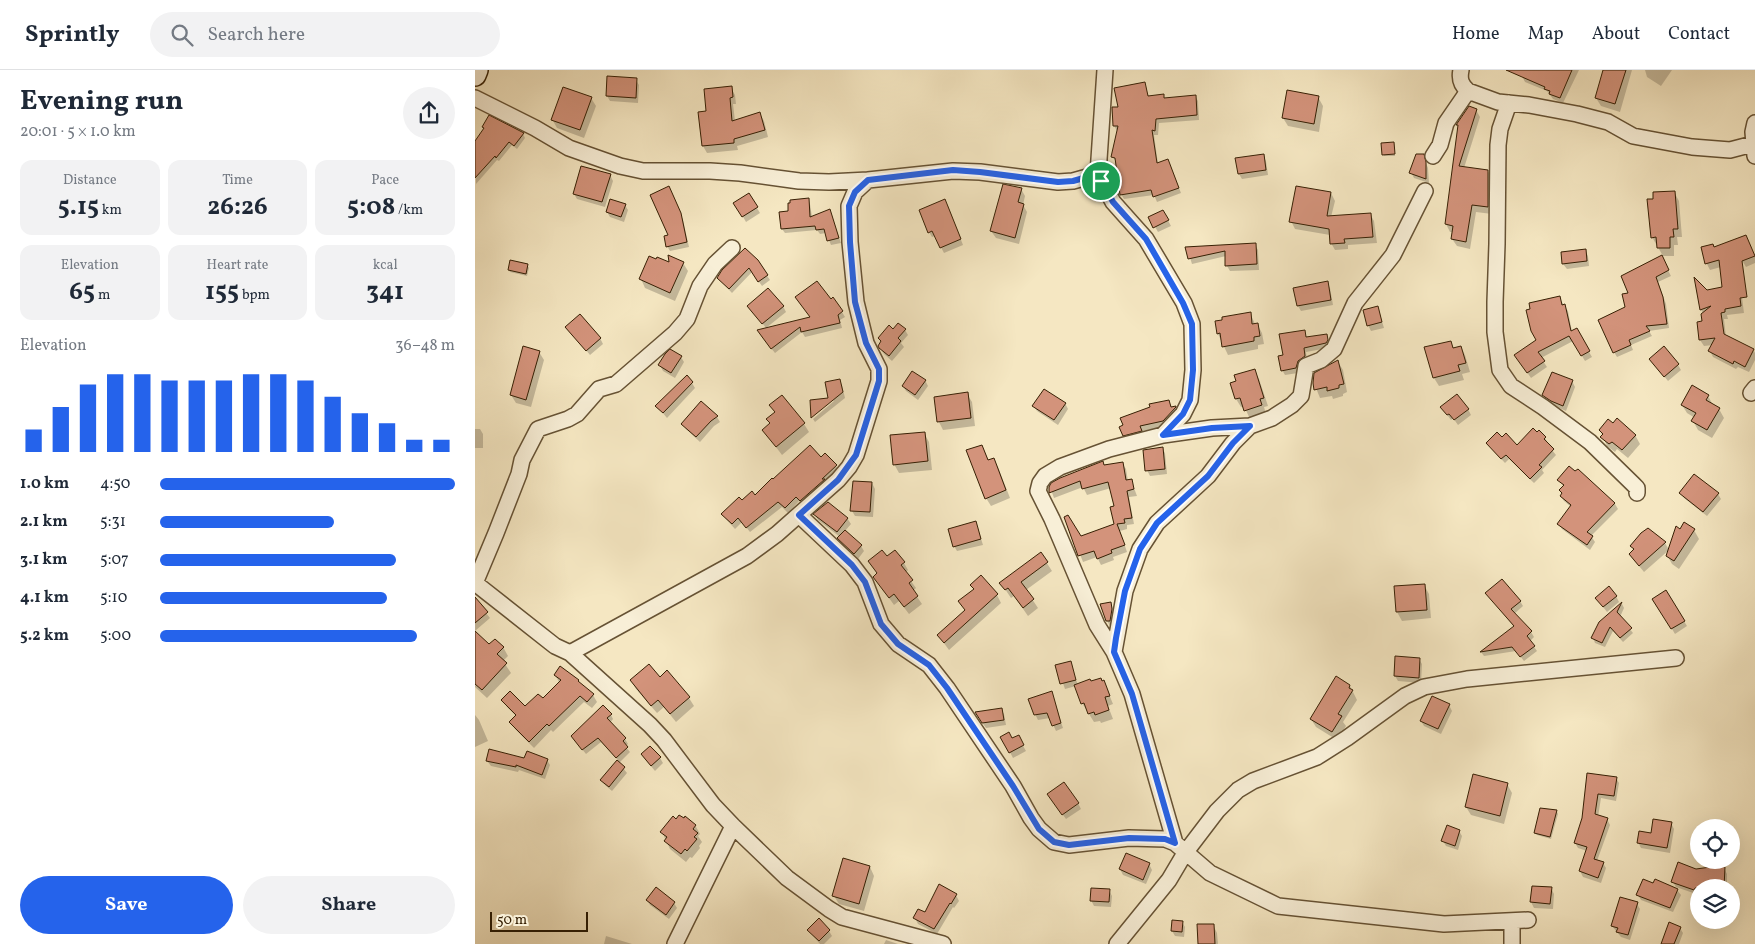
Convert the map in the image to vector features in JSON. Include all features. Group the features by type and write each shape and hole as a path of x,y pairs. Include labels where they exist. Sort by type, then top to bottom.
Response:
{"street":[{"path":"475,75 477,70"},
{"path":"1105,70 1098,174 1113,202 1146,239 1183,303 1192,324 1193,370 1190,400 1183,414 1163,435"},
{"path":"1461,70 1459,77 1463,87 1476,95 1509,103 1563,111 1607,122 1633,136 1692,147 1754,150 1755,124"},
{"path":"1433,156 1440,146 1447,123 1468,91"},
{"path":"475,98 535,128 569,148 620,166 643,171 711,171 822,182 868,180 953,170 989,172 1058,182 1073,181 1098,174"},
{"path":"1509,103 1500,129 1498,145 1495,317 1499,370 1511,386 1555,415 1589,442 1637,488 1637,493"},
{"path":"570,653 762,547 838,480 856,455 879,381 879,369 866,343 860,323 853,283 850,242 849,206 855,192 868,180"},
{"path":"1180,848 1132,694 1114,652 1097,625 1053,519 1038,491 1039,483 1045,476 1060,467 1109,449 1163,435 1212,428 1250,426 1272,418 1292,405 1301,396 1306,366 1321,360 1334,349 1355,303 1393,255 1425,192"},
{"path":"731,248 715,264 700,286 687,319 675,333 616,384 599,389 577,414 538,429 522,460 519,474 497,533 475,583 555,646 570,653 651,725 665,740 713,805 787,878 842,917 943,944"},
{"path":"1114,652 1125,591 1140,549 1157,523 1208,476 1233,443 1250,426"},
{"path":"799,515 852,565 861,576 881,624 898,644 929,665 947,688 1013,786 1031,818 1039,829 1054,842 1069,845 1129,838 1165,839 1180,848 1210,873 1279,906 1444,924 1528,920"},
{"path":"1117,944 1169,880 1180,848 1238,790 1253,781 1317,757 1405,696 1424,687 1467,680 1676,658"},
{"path":"675,944 733,826"},
{"path":"1512,921 1512,944"}],"building":[{"path":"1506,70 1572,70 1560,98 1549,94 1550,91 1544,89 1545,87"},
{"path":"1603,70 1626,70 1615,104 1595,98"},
{"path":"607,76 637,78 636,98 606,96"},
{"path":"1145,82 1148,96 1164,94 1164,98 1196,95 1197,115 1156,119 1155,131 1152,130 1157,163 1168,159 1179,188 1153,197 1151,190 1120,195 1115,158 1111,157 1118,126 1113,126 1112,107 1118,107 1114,88"},
{"path":"732,86 733,97 730,98 732,121 760,112 765,130 734,139 734,143 702,146 698,112 706,111 704,89"},
{"path":"563,87 592,97 580,130 551,120"},
{"path":"1287,90 1319,96 1314,124 1282,118"},
{"path":"1469,106 1477,109 1459,166 1488,170 1488,207 1472,205 1466,242 1451,239 1453,226 1445,224 1458,125 1456,125"},
{"path":"489,115 524,133 514,146 509,142 496,158 495,156 475,178 475,141 484,128 482,127"},
{"path":"1394,142 1395,154 1382,155 1381,143"},
{"path":"1264,154 1266,170 1238,174 1235,158"},
{"path":"1416,154 1424,154 1426,179 1409,173"},
{"path":"581,166 611,174 602,202 573,194"},
{"path":"1003,184 1022,188 1018,202 1024,204 1015,238 990,231"},
{"path":"669,186 681,213 687,242 666,247 664,236 668,235 650,195"},
{"path":"1296,186 1331,192 1327,216 1371,213 1373,237 1344,239 1345,243 1330,244 1329,229 1289,222"},
{"path":"1675,191 1678,229 1673,229 1674,237 1670,237 1670,248 1657,248 1656,237 1651,238 1647,199 1653,199 1653,192"},
{"path":"749,193 758,207 742,217 733,203"},
{"path":"809,198 810,217 830,209 839,238 827,241 824,229 816,230 815,226 781,229 779,212 788,211 790,200"},
{"path":"610,199 626,204 621,217 606,212"},
{"path":"945,199 961,239 940,248 932,231 928,233 919,210"},
{"path":"1163,210 1169,220 1153,228 1148,217"},
{"path":"1746,235 1755,256 1742,261 1747,297 1740,298 1741,306 1725,309 1725,312 1721,313 1724,334 1754,349 1745,367 1734,361 1733,364 1708,351 1715,338 1699,340 1697,322 1702,321 1701,314 1711,306 1700,310 1694,277 1707,290 1722,287 1719,260 1705,264 1701,247 1713,244 1714,247"},
{"path":"1256,243 1257,264 1225,266 1225,251 1188,259 1185,247"},
{"path":"745,248 758,260 768,275 758,282 749,268 729,289 717,278 722,270"},
{"path":"1586,249 1587,261 1562,264 1561,252"},
{"path":"668,255 684,262 670,293 639,279 649,256 669,262"},
{"path":"1662,255 1669,270 1656,277 1663,297 1667,324 1646,326 1650,331 1629,340 1631,345 1613,353 1598,320 1625,307 1622,294 1628,293 1621,276"},
{"path":"510,260 528,264 526,274 508,270"},
{"path":"817,281 831,299 833,297 843,311 838,315 840,323 801,332 800,327 771,349 757,330 810,317 795,297"},
{"path":"1328,281 1331,300 1297,306 1293,288"},
{"path":"768,288 784,306 762,324 747,306"},
{"path":"1560,296 1562,305 1565,304 1571,331 1577,328 1590,351 1581,356 1569,336 1538,352 1545,361 1527,373 1514,355 1536,340 1531,331 1526,310 1530,309 1529,303"},
{"path":"1378,306 1382,322 1367,326 1363,310"},
{"path":"1251,312 1252,324 1258,323 1260,336 1254,337 1254,341 1222,347 1220,333 1217,334 1215,321 1222,320 1222,317"},
{"path":"580,314 601,338 586,351 565,327"},
{"path":"898,323 906,329 898,338 901,341 889,356 879,348 878,346 881,341 878,338 889,325 893,329"},
{"path":"1305,330 1306,337 1327,334 1328,340 1326,343 1304,348 1305,356 1298,361 1296,368 1281,371 1278,356 1283,355 1279,334"},
{"path":"1451,341 1453,348 1461,346 1466,363 1458,365 1460,371 1433,378 1424,347"},
{"path":"523,346 540,351 526,400 510,395"},
{"path":"1664,346 1679,364 1664,377 1649,359"},
{"path":"670,349 682,356 671,373 658,365"},
{"path":"1338,360 1344,384 1339,385 1339,388 1327,391 1327,387 1314,390 1314,373"},
{"path":"1255,369 1264,398 1260,399 1262,405 1244,411 1240,398 1235,399 1230,383 1236,381 1234,375"},
{"path":"912,371 926,380 915,395 902,386"},
{"path":"1552,372 1573,380 1563,406 1542,395"},
{"path":"687,375 693,382 663,413 655,406"},
{"path":"840,379 843,392 811,418 810,400 828,398 825,382"},
{"path":"1692,385 1709,395 1706,400 1720,408 1707,430 1691,421 1696,413 1681,405"},
{"path":"1044,389 1066,403 1054,420 1032,406"},
{"path":"968,392 971,418 937,422 934,397"},
{"path":"1457,394 1469,409 1454,420 1440,407"},
{"path":"782,395 805,423 776,447 762,430 770,423 766,419 775,412 769,405"},
{"path":"1169,400 1171,407 1176,407 1163,421 1140,426 1142,431 1123,436 1119,427 1123,425 1120,418 1150,407 1149,404"},
{"path":"701,401 718,416 696,437 681,424"},
{"path":"1617,418 1636,435 1622,450 1612,442 1609,444 1600,437 1603,434 1599,430 1608,419 1613,423"},
{"path":"1533,428 1537,432 1539,430 1546,437 1544,439 1554,449 1539,465 1542,467 1530,479 1506,455 1501,459 1486,443 1497,432 1502,437 1506,433 1517,445"},
{"path":"925,432 928,461 893,465 890,435"},
{"path":"810,445 821,457 825,453 837,465 822,479 825,479 800,501 796,497 785,508 778,502 746,528 738,518 732,524 721,514 739,497 742,500 752,491 755,495"},
{"path":"982,445 988,460 994,458 1006,490 985,499 966,450"},
{"path":"1163,447 1165,469 1145,471 1143,450"},
{"path":"1103,461 1104,465 1123,462 1126,480 1132,479 1134,489 1127,491 1132,518 1124,519 1125,523 1117,524 1125,545 1111,550 1112,553 1097,559 1094,551 1078,556 1064,517 1068,515 1081,536 1114,524 1110,507 1114,506 1108,482 1082,489 1080,481 1049,493 1049,487 1051,483 1060,478"},
{"path":"1569,466 1575,471 1578,469 1615,503 1587,532 1593,536 1587,545 1557,524 1571,505 1560,496 1562,493 1559,490 1564,485 1557,480"},
{"path":"1694,474 1719,493 1703,512 1679,493"},
{"path":"853,481 872,482 870,512 850,511"},
{"path":"828,502 848,518 837,532 813,514"},
{"path":"976,521 981,539 953,547 948,529"},
{"path":"1684,522 1695,529 1674,561 1666,556 1676,526 1680,529"},
{"path":"1648,528 1666,542 1639,566 1629,554 1634,549 1630,546"},
{"path":"845,530 862,545 854,554 837,538"},
{"path":"882,550 887,556 895,550 905,562 901,565 913,580 909,583 918,596 904,607 894,594 889,598 873,577 877,573 868,561"},
{"path":"1041,552 1048,562 1021,582 1034,599 1023,608 1008,588 1005,590 999,583"},
{"path":"981,575 998,594 944,643 937,635 965,610 958,601 974,589 970,585"},
{"path":"1502,579 1521,601 1511,609 1532,631 1527,636 1535,646 1520,657 1512,647 1480,652 1514,626 1485,593"},
{"path":"1425,584 1427,610 1396,612 1394,586"},
{"path":"1609,586 1617,596 1603,607 1595,598"},
{"path":"1666,590 1685,621 1671,629 1652,599"},
{"path":"475,597 488,612 475,623"},
{"path":"1111,602 1110,621 1106,621 1100,604"},
{"path":"1622,602 1617,612 1632,628 1620,638 1610,627 1602,643 1591,638 1599,622"},
{"path":"475,631 489,644 495,639 504,647 497,654 507,663 482,690 475,684"},
{"path":"1395,656 1420,658 1419,678 1394,676"},
{"path":"1071,661 1076,680 1060,684 1055,665"},
{"path":"649,664 660,677 667,670 690,697 670,714 658,700 651,706 630,680"},
{"path":"560,666 594,694 587,702 580,696 549,726 547,724 529,742 509,722 516,715 501,700 510,691 525,706 538,694 543,698 561,680 554,675"},
{"path":"1336,676 1350,685 1349,688 1353,690 1338,714 1342,716 1332,732 1310,719"},
{"path":"1101,678 1102,681 1104,680 1110,696 1105,697 1109,710 1095,715 1094,712 1088,714 1084,703 1081,704 1074,685 1090,679 1091,681"},
{"path":"1052,691 1061,723 1052,726 1047,713 1034,715 1028,699"},
{"path":"1432,696 1450,704 1438,729 1420,721"},
{"path":"603,705 612,714 607,718 626,738 623,741 628,747 616,758 598,738 582,750 571,736"},
{"path":"1002,708 1004,720 982,723 975,712"},
{"path":"1009,732 1012,738 1019,735 1024,745 1009,753 1000,737"},
{"path":"650,746 661,757 651,766 641,754"},
{"path":"489,749 524,758 527,751 548,759 542,775 516,765 516,767 486,761"},
{"path":"617,760 625,767 609,787 600,780"},
{"path":"1587,773 1617,777 1614,796 1598,794 1595,814 1608,818 1594,859 1604,862 1598,878 1579,871 1587,847 1574,843 1582,818"},
{"path":"1473,774 1508,783 1500,816 1465,807"},
{"path":"1064,782 1079,803 1062,815 1047,794"},
{"path":"1540,808 1557,810 1550,837 1534,833"},
{"path":"679,815 684,818 685,816 696,825 693,829 698,833 694,837 697,839 687,851 685,849 681,854 664,841 667,837 660,832 673,816 676,819"},
{"path":"1653,819 1672,822 1667,848 1637,843 1639,831 1651,833"},
{"path":"1447,825 1460,830 1455,846 1441,841"},
{"path":"1126,853 1150,863 1143,880 1119,869"},
{"path":"843,858 870,866 859,904 832,896"},
{"path":"1678,862 1690,867 1690,869 1725,869 1724,879 1690,879 1690,889 1671,882"},
{"path":"1643,879 1653,883 1655,879 1678,889 1670,908 1636,895"},
{"path":"939,884 957,894 934,929 913,918 918,909 925,912"},
{"path":"1532,886 1552,887 1550,904 1530,902"},
{"path":"656,887 675,902 666,915 646,900"},
{"path":"1091,888 1110,889 1109,902 1090,901"},
{"path":"1620,897 1638,902 1628,935 1616,932 1618,928 1611,926"},
{"path":"819,918 830,930 819,941 807,930"},
{"path":"1172,920 1183,921 1182,932 1171,931"},
{"path":"1669,922 1681,927 1674,944 1661,944"},
{"path":"1197,924 1214,924 1215,944 1198,944"}],"route":[{"path":"953,170 1024,176 1058,182 1073,181 1098,174 1101,181 1113,202 1146,239 1183,303 1192,324 1193,370 1190,400 1183,414 1163,435 1212,428 1250,426 1233,443 1208,476 1184,496 1157,523 1140,549 1125,591 1116,638 1114,652 1132,694 1175,843 1165,839 1129,838 1069,845 1054,842 1039,829 1013,786 947,688 929,665 898,644 881,624 865,582 852,565 799,515 838,480 849,467 856,455 879,381 879,369 866,343 855,302 849,206 855,192 868,180 953,170"}]}
